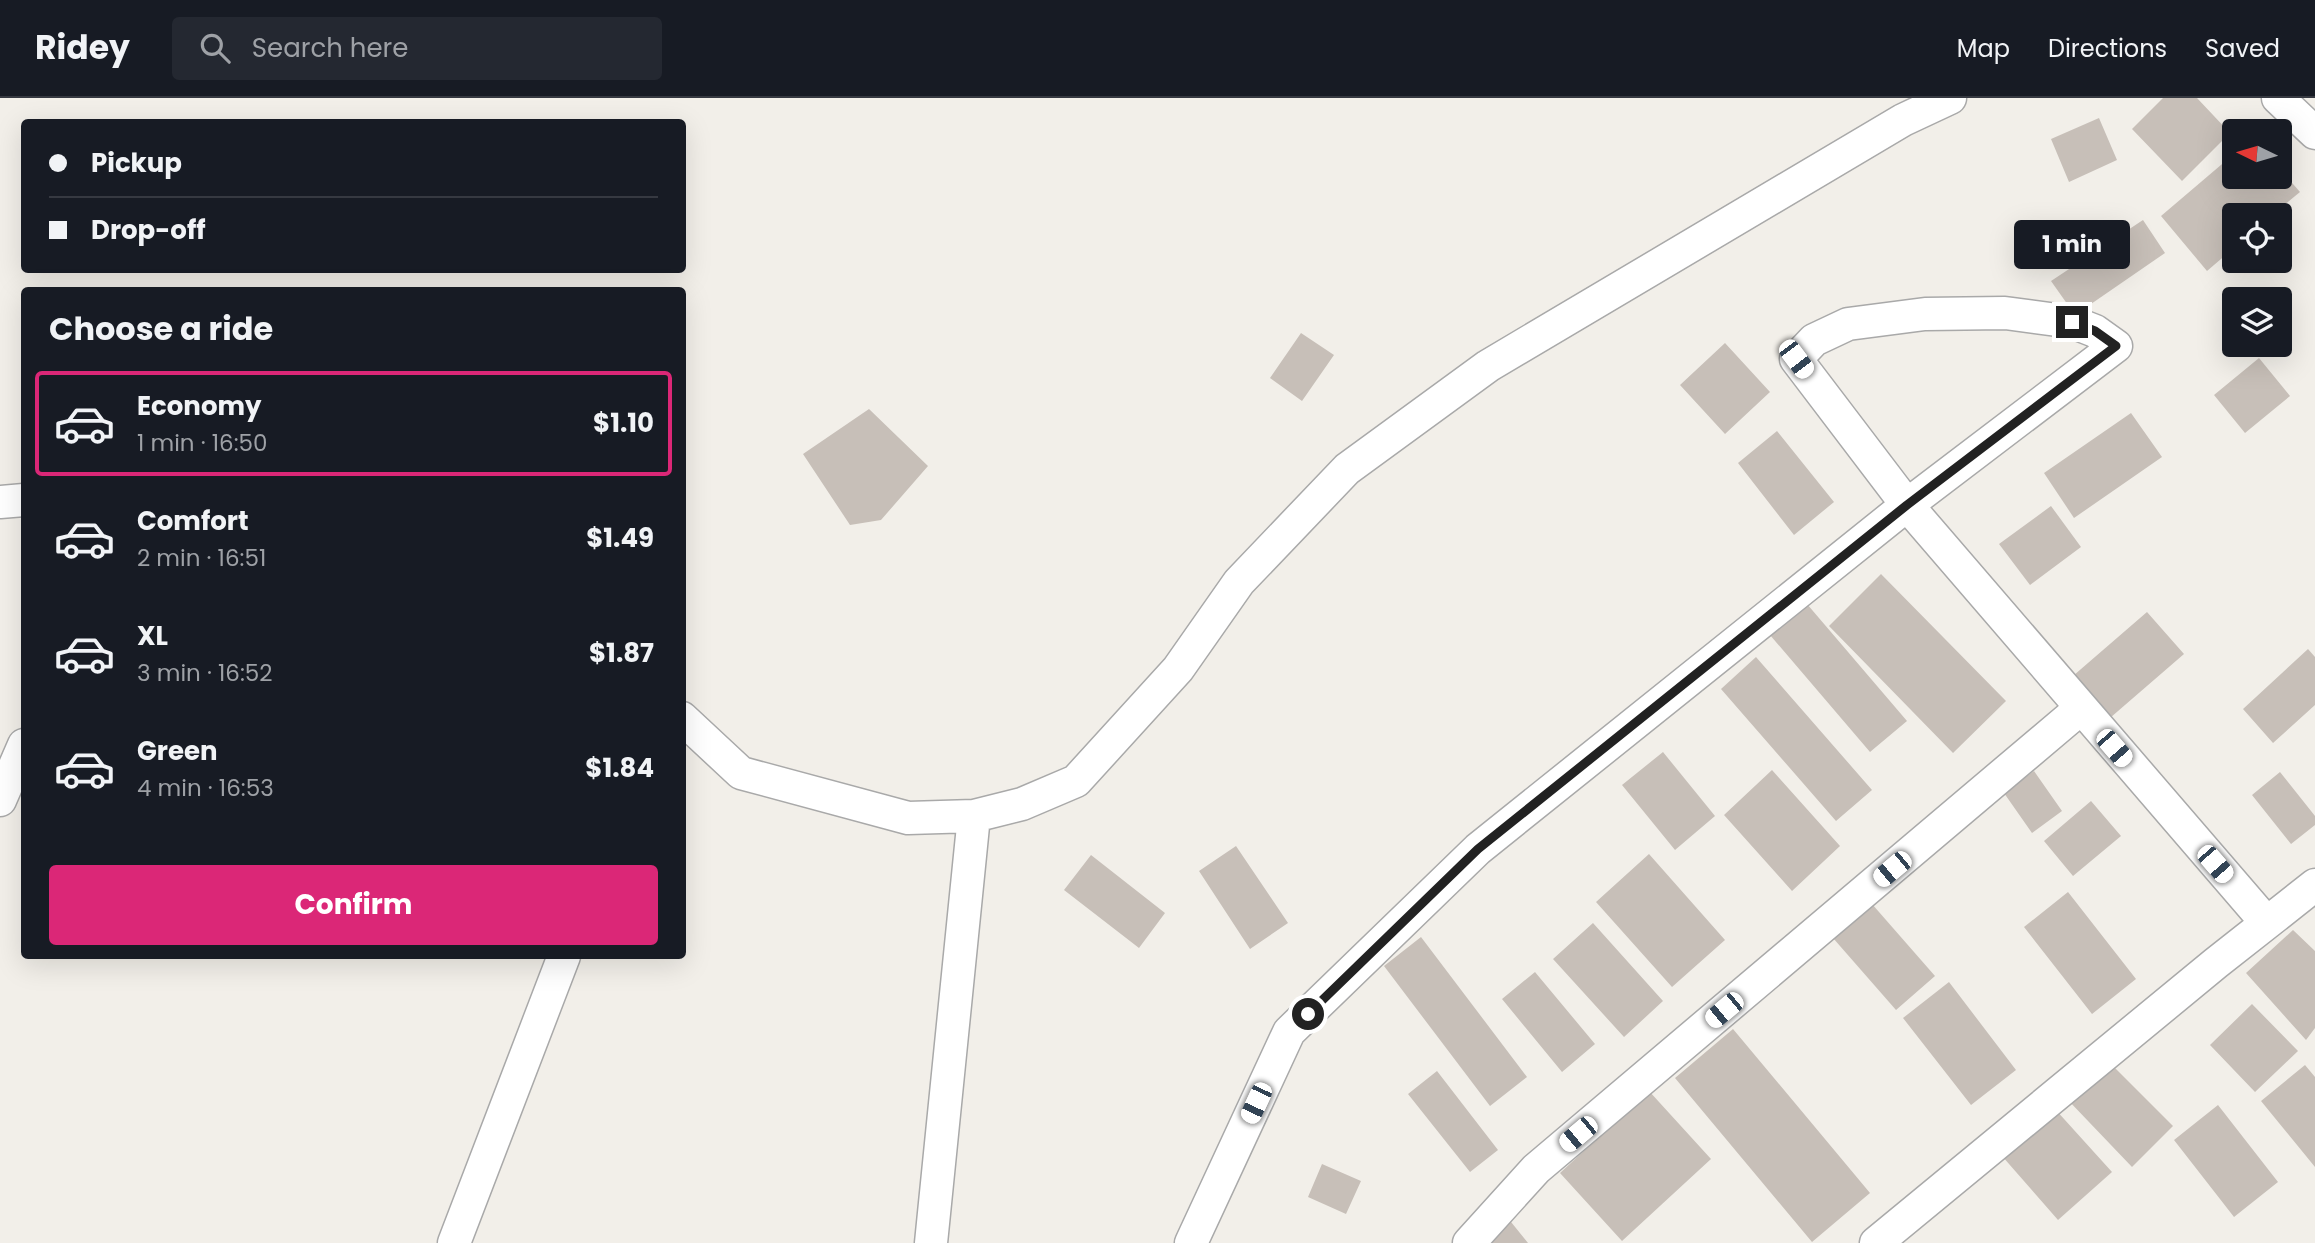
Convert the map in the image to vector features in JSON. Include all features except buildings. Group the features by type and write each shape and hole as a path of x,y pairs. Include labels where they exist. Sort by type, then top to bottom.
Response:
{"street":[{"path":"686,722 741,773 908,818 974,816 1022,804 1076,781 1178,669 1239,582 1347,469 1488,366 1903,120 1951,98"},
{"path":"2278,98 2315,133"},
{"path":"1191,1243 1289,1032 1478,849 1907,505 2116,346 2095,331 2072,322 2005,313 1925,314 1848,324 1814,340 1796,359 1907,505 2266,922"},
{"path":"0,502 21,500"},
{"path":"1469,1243 1536,1169 2080,709"},
{"path":"0,800 21,752"},
{"path":"930,1243 974,816"},
{"path":"1876,1243 2266,922 2315,885"},
{"path":"454,1243 563,959"}],"route":[{"path":"1308,1014 1478,849 1907,505 2116,346 2095,331 2072,322"}]}
